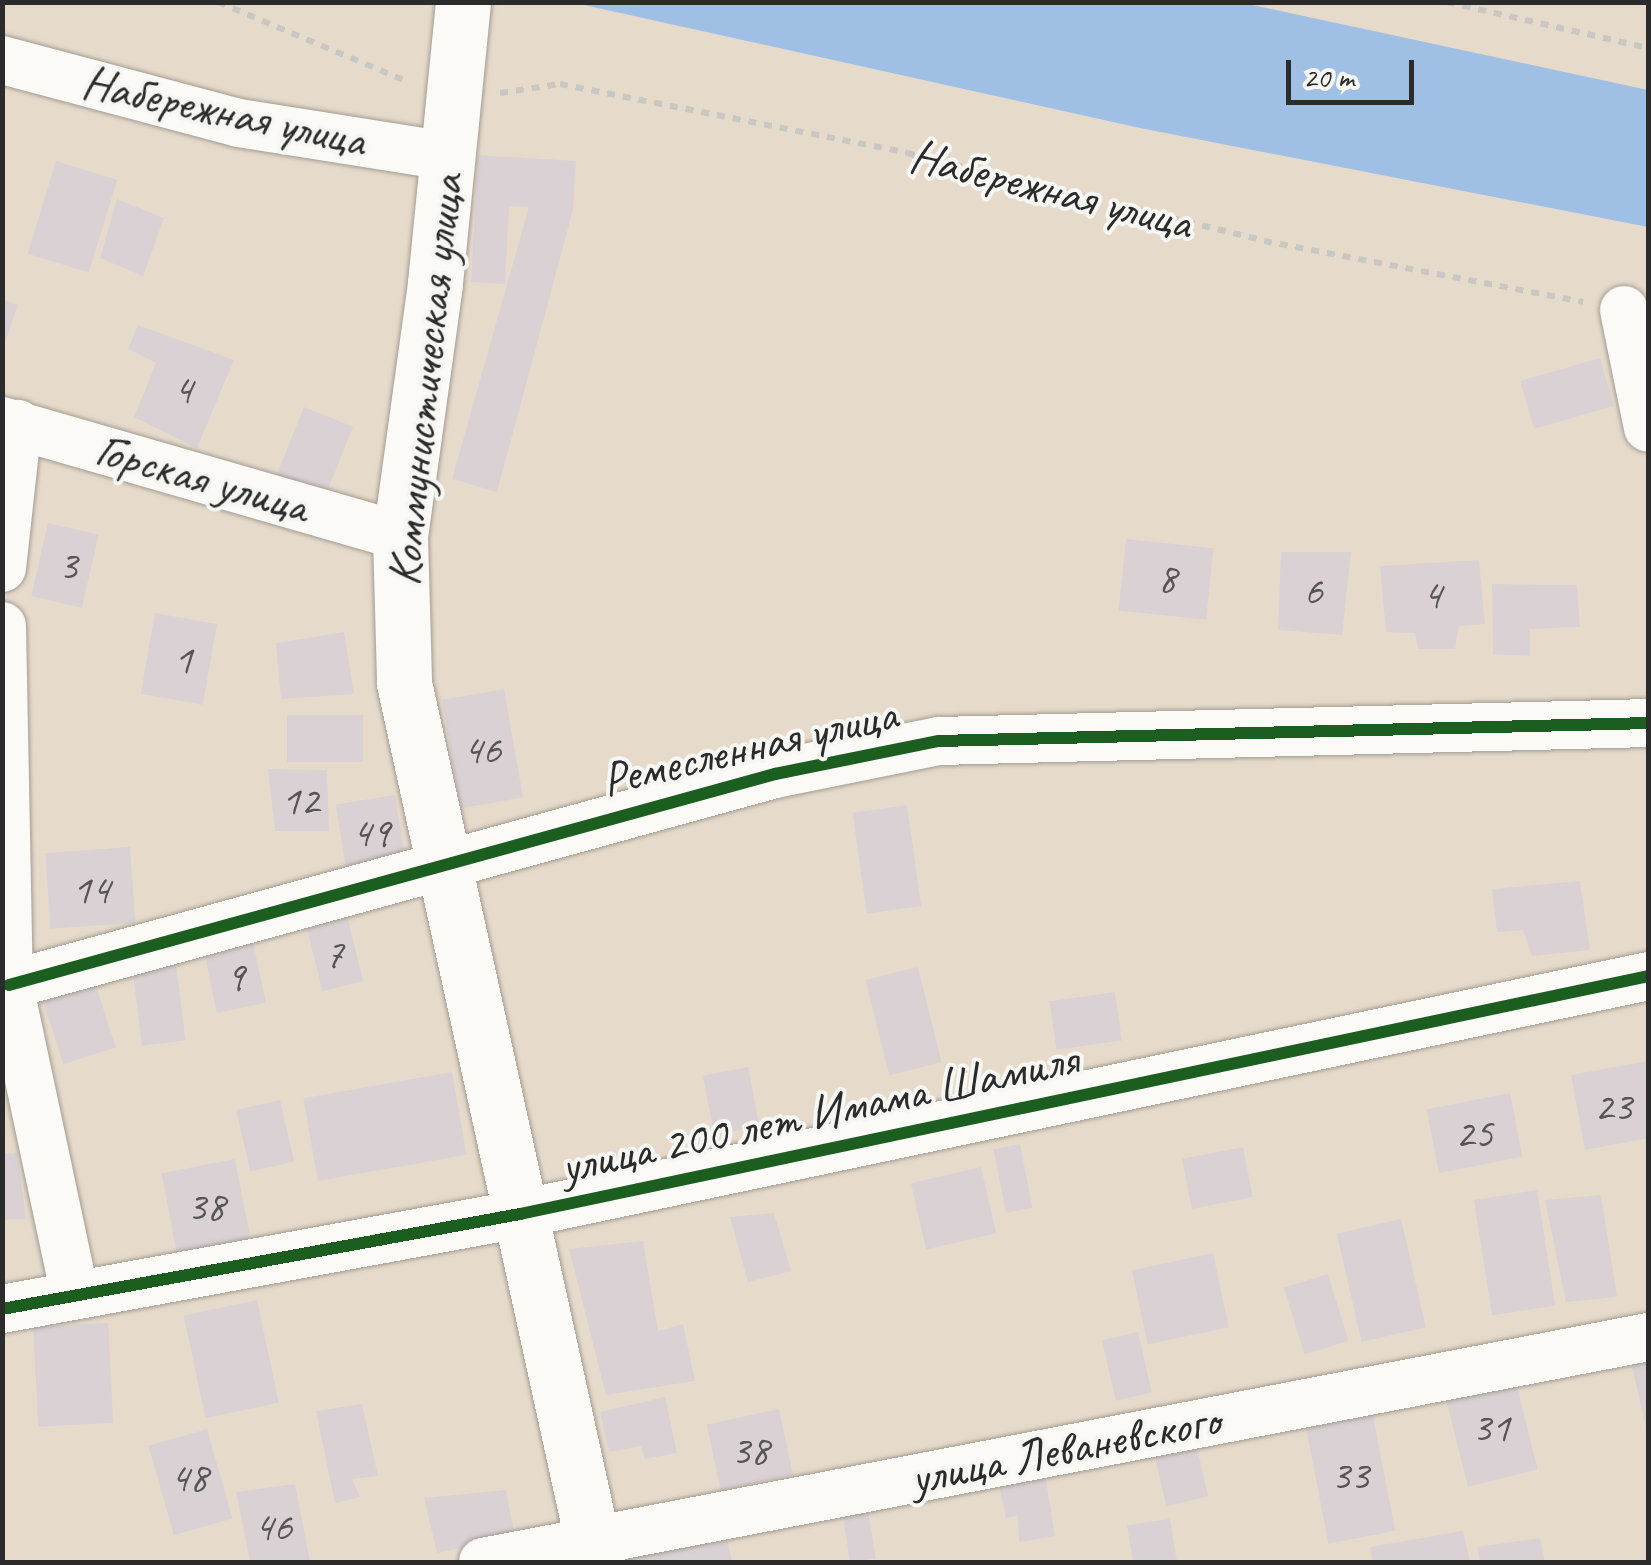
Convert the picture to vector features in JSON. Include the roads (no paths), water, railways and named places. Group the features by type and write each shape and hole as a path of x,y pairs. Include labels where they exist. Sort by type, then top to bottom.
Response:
{"street":[{"name":"Коммунистическая улица","path":"463,2 400,536 404,683 448,860 594,1551"},
{"name":"Набережная улица","path":"2,60 239,124 447,156"},
{"path":"1624,310 1648,428"},
{"name":"Горская улица","path":"10,422 400,536"},
{"path":"2,568 10,422"},
{"path":"2,626 9,985 75,1295"},
{"name":"Ремесленная улица","path":"9,985 448,860 775,774 939,741 1648,724"},
{"name":"улица 200 лет Имама Шамиля","path":"2,1310 520,1214 1648,976"},
{"name":"улица Леваневского","path":"482,1562 594,1551 1648,1337"}],"water":[{"path":"575,3 1243,3 1648,90 1648,227 1140,128"}]}
